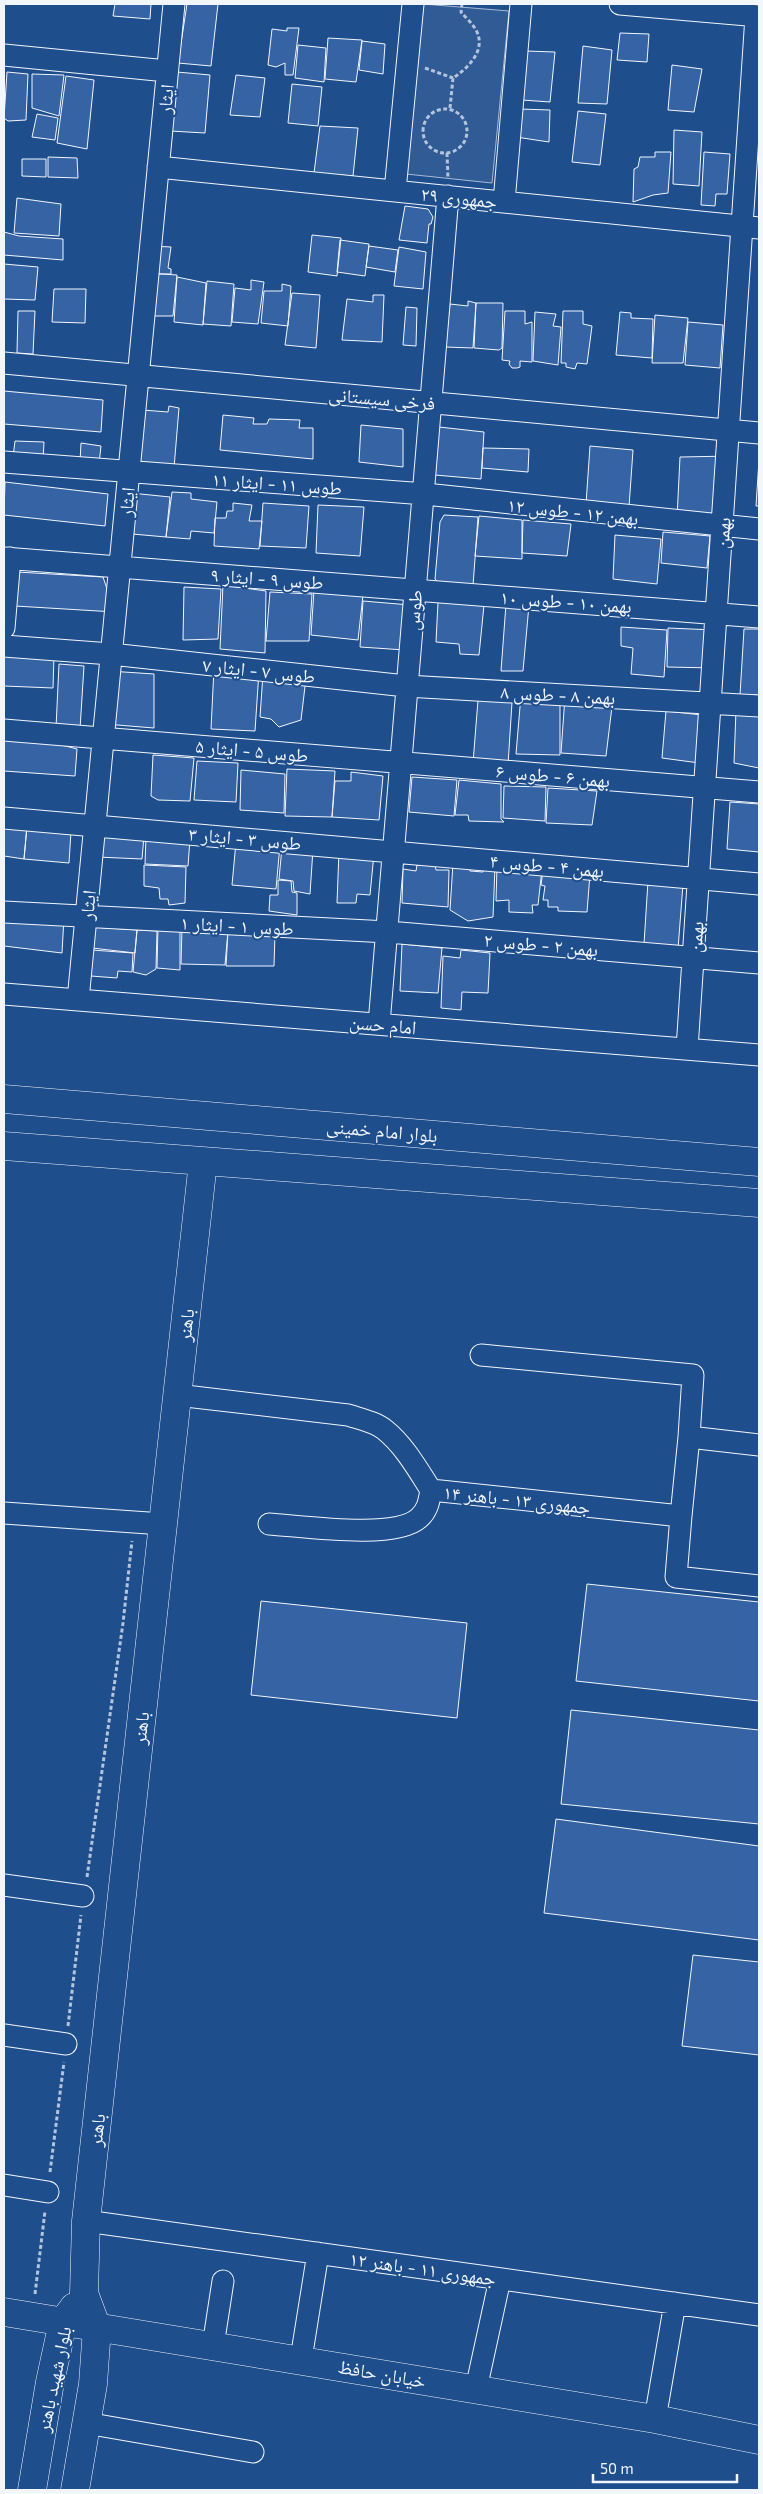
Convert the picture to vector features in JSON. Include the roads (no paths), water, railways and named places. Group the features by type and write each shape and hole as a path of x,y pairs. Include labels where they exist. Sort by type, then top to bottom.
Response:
{"main road":[{"name":"بلوار امام خمینی","path":"4,1099 759,1162"},
{"path":"4,1146 759,1203"},
{"name":"باهنر","path":"84,2293 86,2221 203,1162"},
{"name":"بلوار شهید باهنر","path":"32,2490 50,2382 63,2322 84,2293"},
{"name":"بلوار شهید باهنر","path":"75,2490 93,2384 96,2328 84,2293"},
{"name":"خیابان حافظ","path":"4,2312 301,2359 655,2419 759,2440"}],"street":[{"name":"ایثار","path":"78,1000 174,4"},
{"path":"395,191 413,4"},
{"path":"504,202 521,4"},
{"path":"620,4 758,16"},
{"name":"بهمن","path":"687,1049 729,430 751,227 758,16"},
{"path":"4,55 167,71"},
{"name":"جمهوری ۲۹","path":"158,167 751,227"},
{"name":"طوس","path":"380,1024 395,851 406,686 425,494 430,403 448,196"},
{"name":"فرخی سیستانی","path":"4,363 759,433"},
{"name":"طوس ۱۱ - ایثار ۱۱","path":"4,462 425,494"},
{"name":"بهمن ۱۲ - طوس ۱۲","path":"425,494 722,527 759,529"},
{"path":"4,628 7,558"},
{"name":"طوس ۹ - ایثار ۹","path":"7,558 415,589"},
{"name":"بهمن ۱۰ - طوس ۱۰","path":"415,589 759,617"},
{"name":"طوس ۷ - ایثار ۷","path":"4,646 111,654 406,686"},
{"name":"بهمن ۸ - طوس ۸","path":"406,686 759,706"},
{"name":"طوس ۵ - ایثار ۵","path":"4,730 401,762"},
{"name":"بهمن ۶ - طوس ۶","path":"401,762 759,792"},
{"name":"طوس ۳ - ایثار ۳","path":"4,818 395,851"},
{"name":"بهمن ۴ - طوس ۴","path":"395,851 759,884"},
{"name":"طوس ۱ - ایثار ۱","path":"4,912 86,918 388,932"},
{"name":"بهمن ۲ - طوس ۲","path":"388,932 759,963"},
{"name":"امام حسن","path":"4,994 759,1055"},
{"path":"481,1355 693,1375 676,1577 759,1586"},
{"name":"جمهوری ۱۳ - باهنر ۱۴","path":"177,1395 348,1415 365,1421 384,1429 399,1444 431,1490 681,1516"},
{"path":"689,1437 759,1445"},
{"path":"269,1524 348,1530 402,1527 418,1519 428,1507 431,1490"},
{"path":"4,1513 163,1524"},
{"path":"4,1885 83,1896"},
{"path":"4,2035 66,2044"},
{"path":"4,2185 48,2192"},
{"name":"جمهوری ۱۱ - باهنر ۱۲","path":"86,2221 759,2315"},
{"path":"301,2359 318,2253"},
{"path":"476,2389 500,2279"},
{"path":"213,2346 223,2281"},
{"path":"655,2419 675,2303"},
{"path":"86,2424 253,2452"}]}
